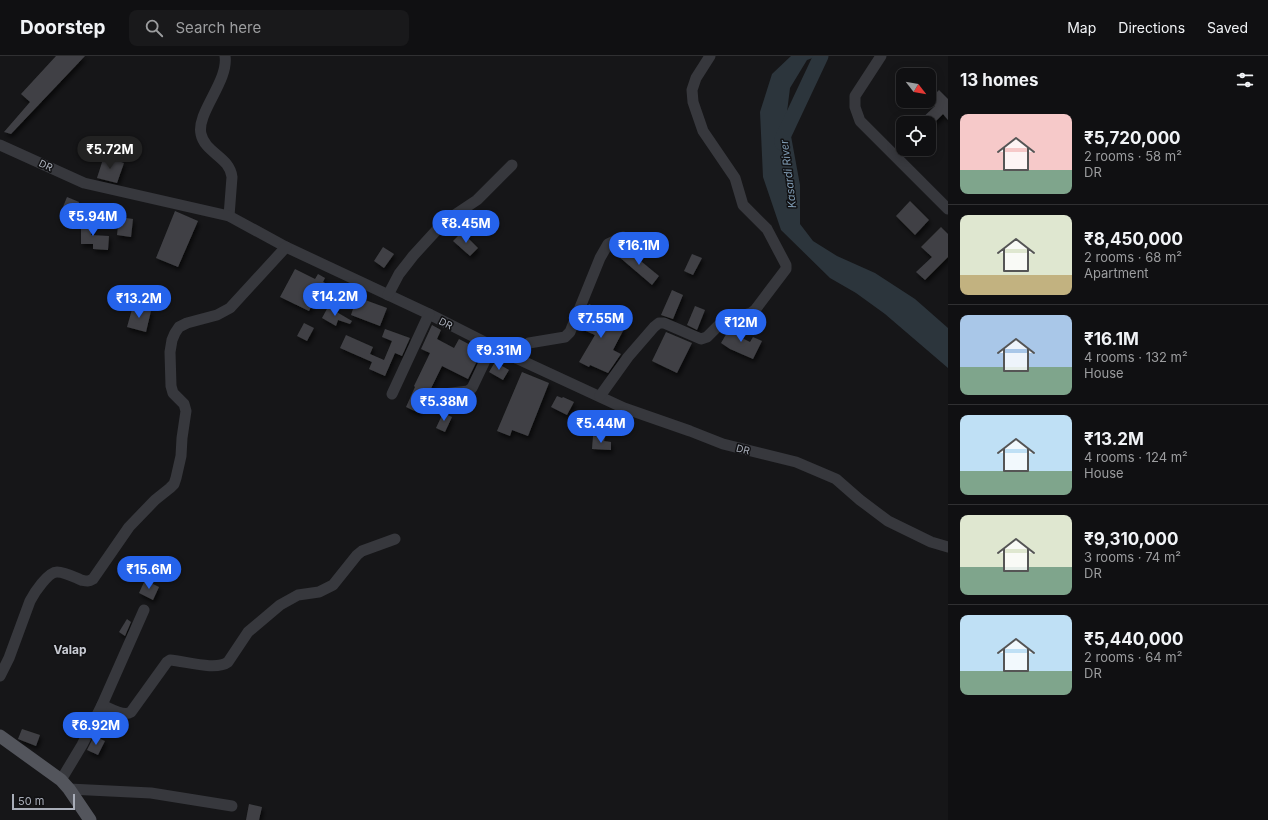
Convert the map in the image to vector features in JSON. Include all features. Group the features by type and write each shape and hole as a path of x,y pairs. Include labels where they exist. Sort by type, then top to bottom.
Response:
{"main road":[{"path":"0,736 65,784 90,820"}],"street":[{"path":"225,56 225,71 201,121 200,133 204,141 228,165 231,171 232,177 229,216"},
{"path":"600,396 628,357 654,327 660,323 664,323 700,339 705,338 723,321 751,313 755,310 786,270 786,265 767,229 743,204 734,178 703,131 692,90 696,78 710,56"},
{"path":"880,56 855,96 855,107 860,121 948,209"},
{"name":"DR","path":"0,145 84,183 229,216 286,247 388,294 516,358 624,408 723,444 796,462 836,479 860,500 888,521 931,542 948,547"},
{"path":"388,294 399,274 444,222 477,200 512,165"},
{"path":"516,358 529,343 565,337 570,332 600,258 608,244 623,237"},
{"path":"0,676 7,663 30,600 34,593 50,575 55,572 60,572 84,581 93,580 134,520 174,484 180,461 186,411 184,404 173,393 171,386 170,352 172,340 179,327 187,323 217,315 230,308 286,247"},
{"path":"392,394 429,314"},
{"path":"444,394 468,391 472,388 492,346"},
{"path":"102,705 128,714 170,660 224,665 228,662 248,632 280,605 298,595 319,592 333,585 357,554 395,539"},
{"path":"144,610 65,784 145,793 232,806"}],"water":[{"path":"791,56 818,56 807,60 790,88 786,120 791,136 800,185 800,224 813,241 837,256 875,273 915,299 948,328 948,368 885,314 856,293 830,278 781,230 763,177 760,112 772,74"}],"building":[{"path":"56,56 85,56 11,134 4,132 30,102 21,94"},
{"path":"939,90 948,99 948,120 943,114 936,121 936,116 924,116 933,108 936,108 936,93"},
{"path":"104,156 124,163 117,183 97,178"},
{"path":"67,197 79,202 73,217 61,212"},
{"path":"910,201 929,220 915,235 896,216"},
{"path":"175,211 198,221 178,267 156,258"},
{"path":"119,217 133,219 131,237 117,235"},
{"path":"81,220 91,220 91,235 109,236 108,250 93,249 93,244 81,244"},
{"path":"941,227 948,234 948,257 925,280 916,272 932,257 921,247"},
{"path":"462,232 478,248 470,256 453,241"},
{"path":"383,247 394,254 384,268 374,261"},
{"path":"625,248 659,276 652,285 618,256"},
{"path":"692,254 702,258 693,275 684,271"},
{"path":"295,269 315,279 318,274 325,278 323,282 337,289 329,304 316,297 309,311 280,297"},
{"path":"672,290 683,295 673,319 661,315"},
{"path":"357,297 387,308 380,326 351,315"},
{"path":"589,304 613,315 610,322 624,329 613,350 621,354 608,373 579,362 595,335 579,328"},
{"path":"133,306 151,311 146,332 127,327"},
{"path":"695,306 705,310 697,330 687,325"},
{"path":"328,307 352,321 350,324 338,320 336,326 322,318"},
{"path":"304,323 314,328 307,341 297,336"},
{"path":"432,325 441,330 437,339 454,348 459,339 482,351 468,379 442,366 419,413 406,407 415,387 414,386 430,353 421,349"},
{"path":"735,325 740,328 736,335 750,342 753,337 762,341 753,359 730,349 721,343 731,326"},
{"path":"385,329 410,338 402,356 395,353 385,376 369,369 372,362 340,348 346,335 373,347 370,354 384,360 392,341 382,337"},
{"path":"666,332 692,343 677,373 652,361"},
{"path":"495,362 509,370 503,380 489,372"},
{"path":"522,372 549,383 528,436 512,430 510,436 497,431"},
{"path":"557,396 574,402 567,415 551,407"},
{"path":"443,413 452,417 445,432 436,428"},
{"path":"593,436 605,437 604,441 611,442 611,450 592,449"},
{"path":"145,580 159,587 153,600 139,593"},
{"path":"127,619 131,622 125,636 119,632"},
{"path":"22,729 40,735 36,746 18,739"},
{"path":"94,736 105,741 98,755 87,750"},
{"path":"249,804 262,807 259,820 246,820"}],"waterway":[{"name":"Kasardi River","path":"782,143 782,139 821,56"}],"district":[{"name":"Valap","path":"70,649"}]}
